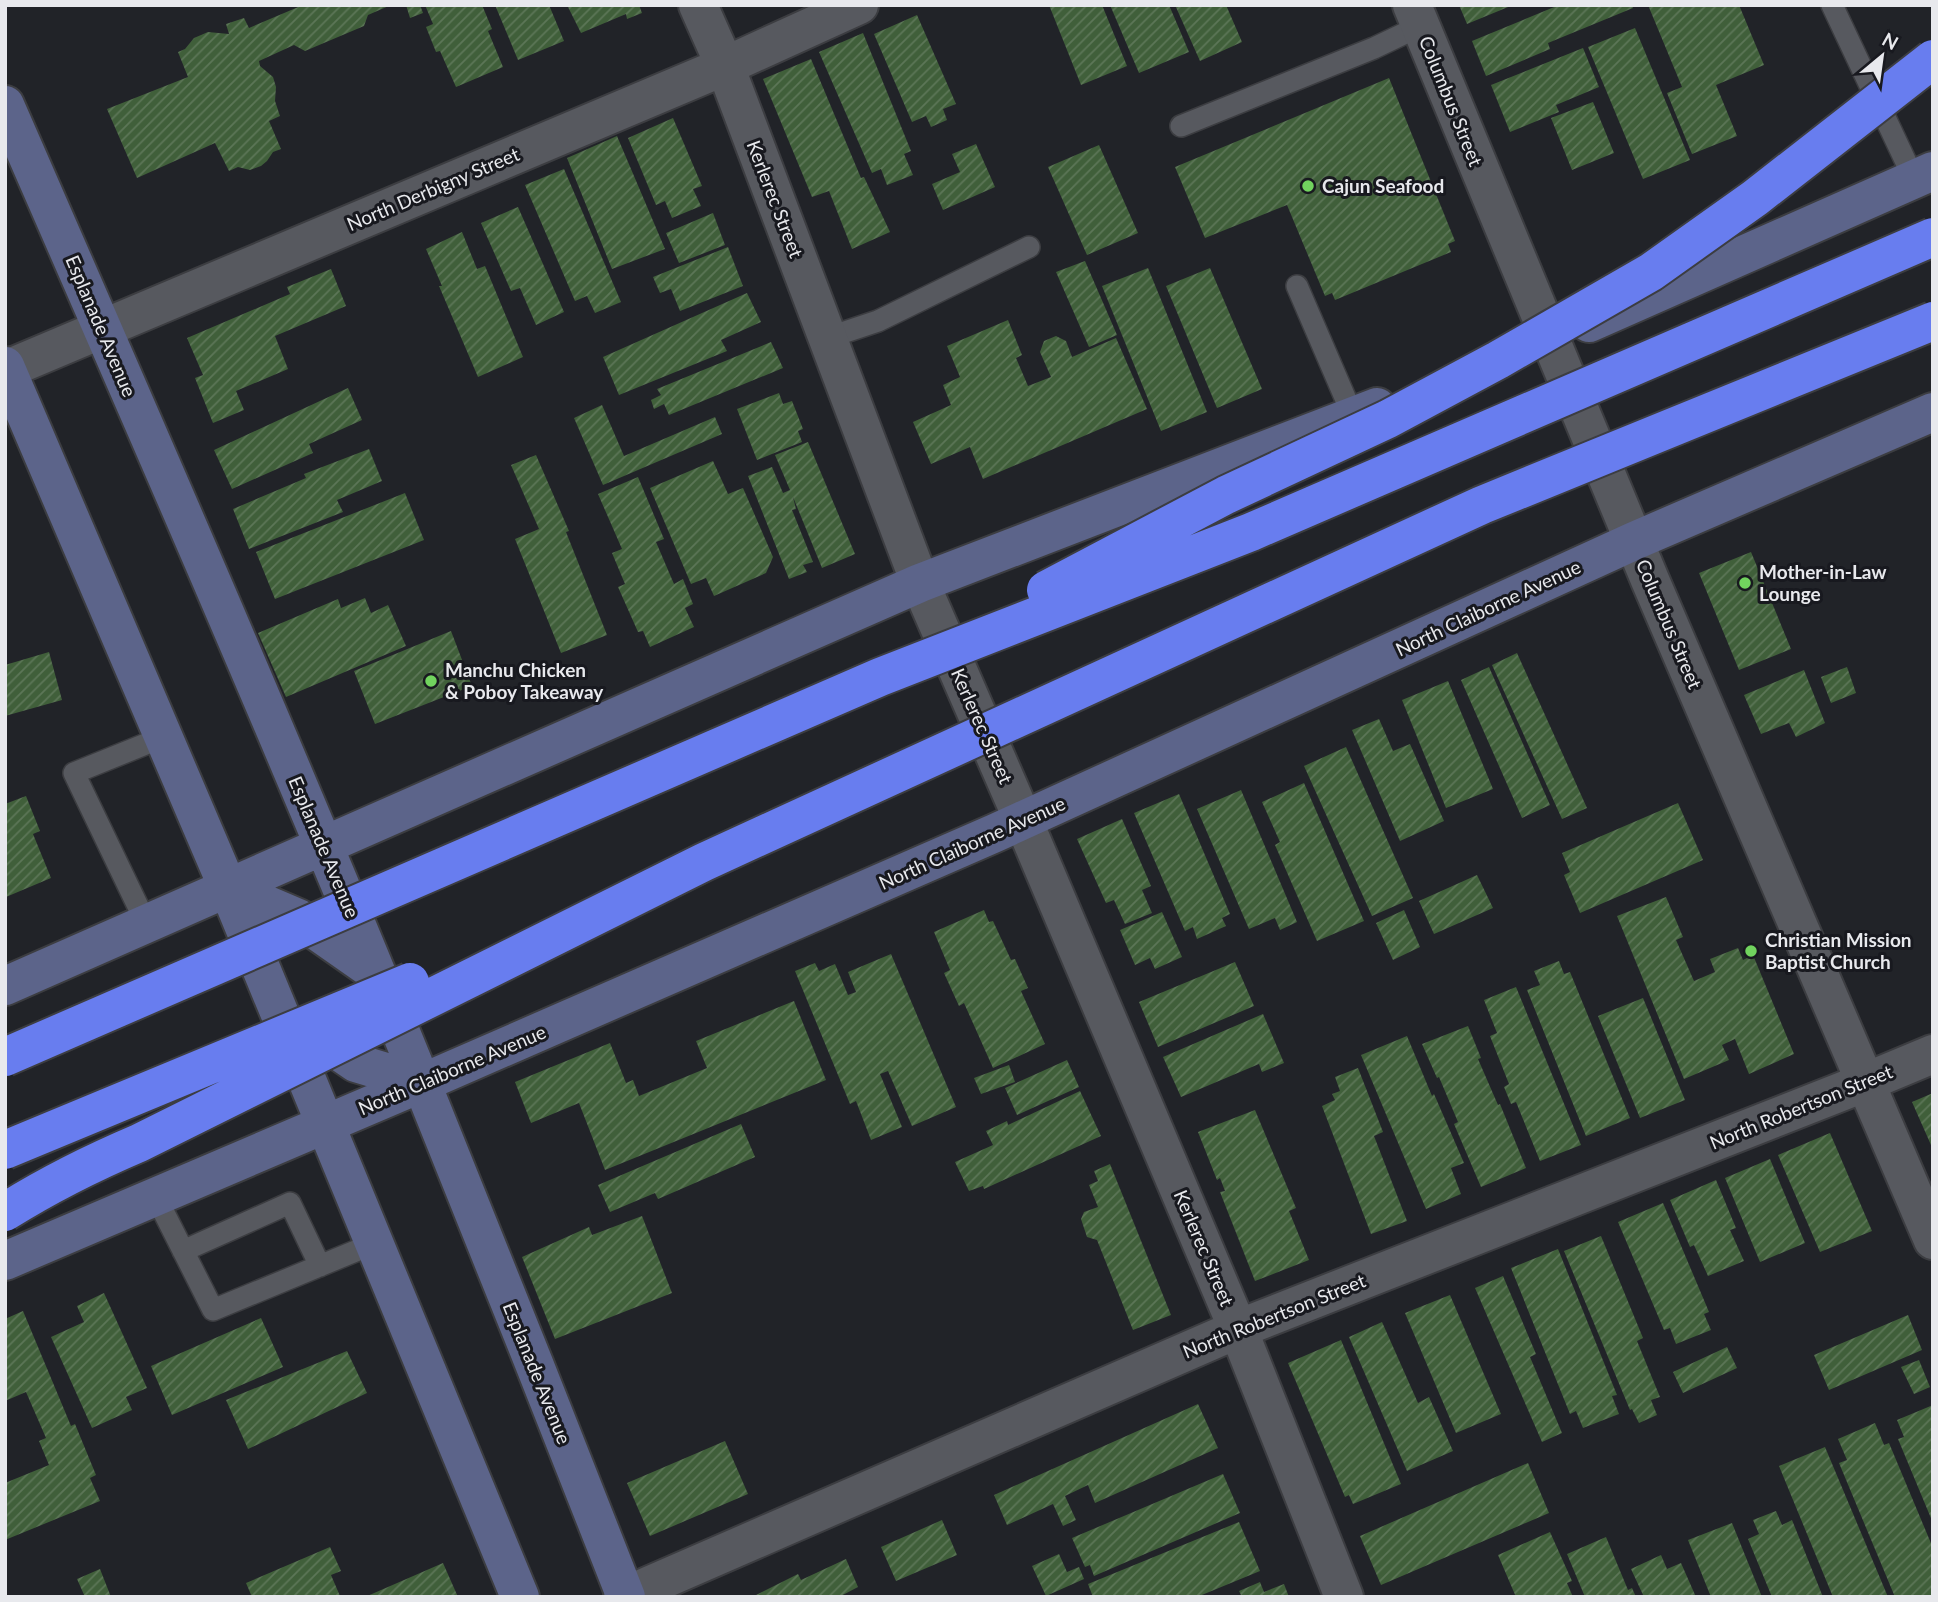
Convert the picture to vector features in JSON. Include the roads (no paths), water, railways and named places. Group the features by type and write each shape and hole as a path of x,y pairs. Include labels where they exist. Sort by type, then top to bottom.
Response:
{"highway":[{"path":"880,677 1226,495 1388,419 1498,360 1651,272 1755,198 1933,59"},
{"path":"5,1058 880,677 1251,532 1933,237"},
{"path":"5,1212 76,1171 139,1143 704,862 1482,505 1933,321"},
{"path":"5,1150 704,862"}],"main road":[{"name":"Esplanade Avenue","path":"5,105 103,328 422,1083 625,1596"},
{"path":"5,986 920,583 1550,340 1923,175"},
{"path":"6,368 228,888 520,1597"},
{"name":"North Claiborne Avenue","path":"5,1261 326,1125 1024,820 1634,541 1933,412"},
{"path":"228,888 298,918 375,972"},
{"path":"278,1009 356,1063 422,1083"}],"street":[{"name":"Kerlerec Street","path":"698,5 724,66 920,583 1024,820 1238,1329 1344,1597"},
{"name":"North Derbigny Street","path":"6,368 724,66 859,5"},
{"name":"Columbus Street","path":"1416,15 1634,541 1933,1240"},
{"name":"North Robertson Street","path":"625,1596 1238,1329 1866,1083 1933,1054"}],"lane":[{"path":"1832,5 1923,175"},
{"path":"1181,126 1374,48 1416,15"},
{"path":"827,338 878,321 1029,247"},
{"path":"1297,286 1353,416"},
{"path":"146,923 74,773 163,737"},
{"path":"156,1197 213,1310 375,1243"},
{"path":"183,1251 290,1203 320,1266"}],"place":[{"name":"Cajun Seafood","path":"1308,186"},
{"name":"Mother-in-Law Lounge","path":"1745,583"},
{"name":"Manchu Chicken & Poboy Takeaway","path":"431,681"},
{"name":"Christian Mission Baptist Church","path":"1751,951"}]}
